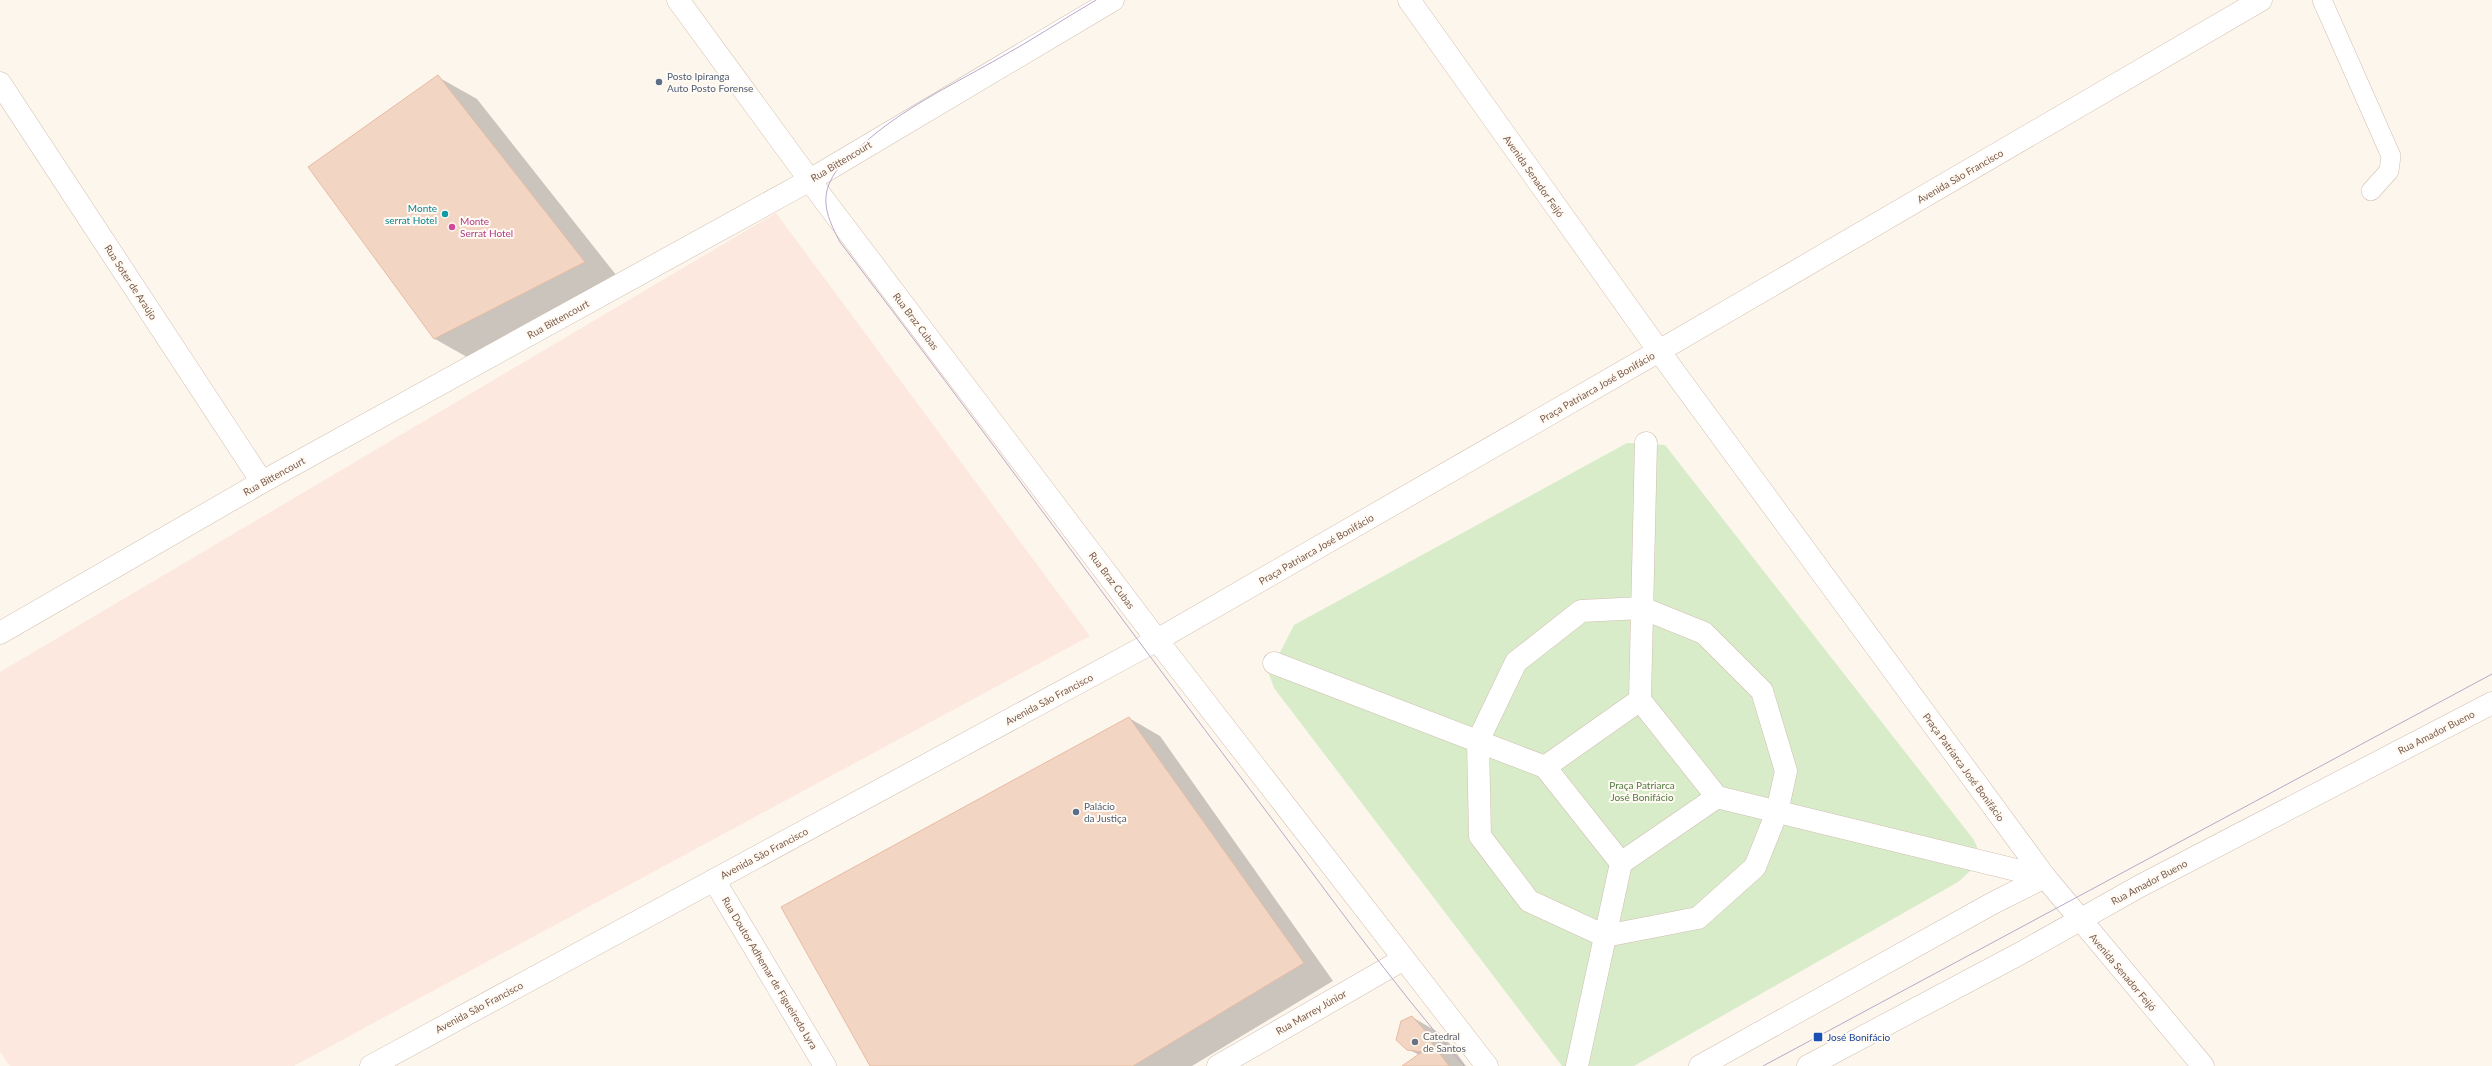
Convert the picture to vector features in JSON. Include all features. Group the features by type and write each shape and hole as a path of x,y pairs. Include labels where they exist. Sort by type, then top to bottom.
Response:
{"street":[{"name":"Rua Braz Cubas","path":"678,0 810,180 1157,640"},
{"name":"Rua Bittencourt","path":"0,633 262,482 810,180 1112,0"},
{"name":"Avenida Senador Feijó","path":"1409,0 1660,351"},
{"name":"Avenida São Francisco","path":"1660,351 2261,0"},
{"name":"Rua Soter de Araújo","path":"0,83 262,482"},
{"name":"Praça Patriarca José Bonifácio","path":"1157,640 1660,351 2045,877"},
{"path":"1646,443 1640,700 1717,797 2045,877"},
{"path":"1642,608 1704,633 1762,691 1786,771 1777,812 1755,867 1698,918 1605,936 1529,901 1480,836 1478,741 1516,662 1581,611 1642,608"},
{"name":"Avenida São Francisco","path":"371,1066 1157,640"},
{"path":"1157,640 1487,1066"},
{"path":"1274,663 1545,767 1621,863"},
{"path":"1545,767 1640,700"},
{"name":"Rua Amador Bueno","path":"1808,1066 2021,953 2079,919 2492,703"},
{"path":"1577,1066 1621,863 1717,797"},
{"name":"Avenida Senador Feijó","path":"2045,877 2203,1066"},
{"path":"1700,1066 1993,903 2045,877"},
{"name":"Rua Doutor Adhemar de Figueiredo Lyra","path":"714,880 825,1066"},
{"name":"Rua Marrey Júnior","path":"1218,1066 1404,959"}],"lane":[{"path":"2322,0 2391,156 2389,172 2371,191"}],"shaded area":[{"path":"776,213 1090,636 294,1066 10,1066 0,1052 0,672"}],"green space":[{"name":"Praça Patriarca José Bonifácio","path":"1627,443 1665,445 1974,840 1979,852 1978,864 1958,882 1634,1066 1562,1066 1274,688 1269,674 1294,625"}],"building":[{"name":"Monte serrat Hotel","path":"438,75 585,262 434,339 308,167"},
{"name":"Palácio da Justiça","path":"1129,717 1304,963 1133,1066 870,1066 781,907"},
{"name":"Catedral de Santos","path":"1412,1016 1427,1033 1433,1045 1449,1066 1402,1066 1422,1052 1407,1050 1396,1040 1401,1021"}],"tram line":[{"path":"1096,0 1020,46 909,109 877,132 848,157 830,182 826,198 826,205 830,220 840,242 1333,901 1410,1001 1464,1066"},
{"path":"1763,1066 2492,674"}],"place":[{"name":"Posto Ipiranga Auto Posto Forense","path":"659,82"},
{"name":"Monte serrat Hotel","path":"445,214"},
{"name":"Monte Serrat Hotel","path":"452,227"},
{"name":"Palácio da Justiça","path":"1076,812"},
{"name":"José Bonifácio","path":"1818,1037"},
{"name":"Catedral de Santos","path":"1415,1042"}]}
